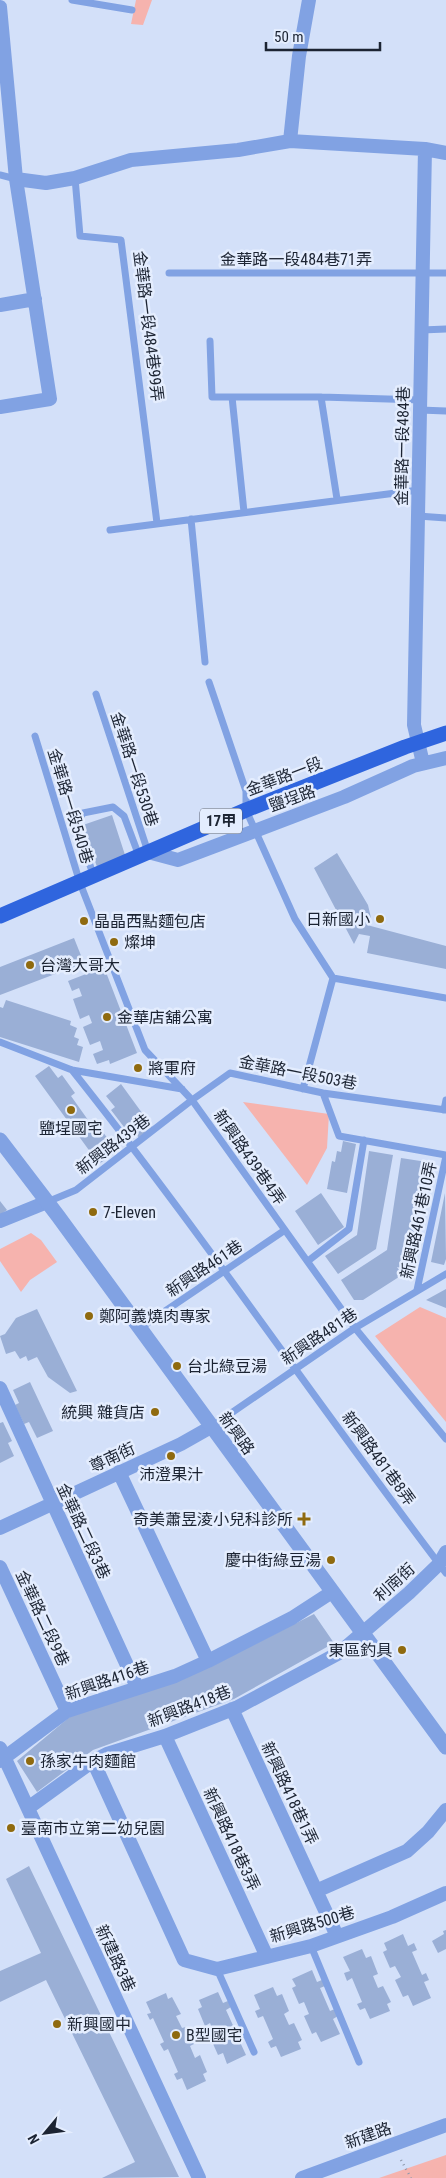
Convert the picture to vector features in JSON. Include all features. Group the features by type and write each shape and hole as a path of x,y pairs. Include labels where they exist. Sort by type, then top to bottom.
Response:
{"main road":[{"name":"金華路一段","path":"0,916 246,810 446,733"}],"street":[{"path":"290,141 299,56 309,0"},
{"path":"0,7 16,179 50,399 0,407"},
{"path":"16,179 46,183 75,178 132,160 238,150 290,141 425,149 446,153"},
{"name":"金華路一段484巷","path":"423,763 414,725 425,149"},
{"path":"0,305 35,299"},
{"name":"鹽埕路","path":"143,854 178,860 338,799 423,763 446,758"},
{"name":"新興路","path":"0,1140 446,1747"},
{"path":"0,1221 47,1202"},
{"name":"金華路二段3巷","path":"0,1388 137,1687"},
{"name":"尊南街","path":"0,1528 180,1444 211,1427"},
{"path":"119,1472 208,1661"},
{"name":"利南街","path":"362,1634 444,1563"},
{"name":"金華路二段9巷","path":"0,1567 67,1711"},
{"name":"新興路416巷","path":"1,1756 67,1711 175,1676 292,1618 332,1592"},
{"name":"新興路418巷","path":"28,1808 93,1761 107,1754 165,1736 232,1709 340,1653 362,1634"},
{"name":"新興路418巷1弄","path":"232,1709 337,1936"},
{"name":"新興路418巷3弄","path":"165,1736 267,1957"},
{"name":"新建路3巷","path":"1,1756 28,1808 199,2178"},
{"name":"新興路500巷","path":"93,1761 184,1960 217,1969 311,1946 392,1916 446,1893"},
{"path":"316,1891 406,1851 428,1832 446,1810"},
{"name":"新建路","path":"302,2178 446,2125"}],"lane":[{"path":"72,0 132,10"},
{"path":"0,175 16,179"},
{"name":"金華路一段484巷99弄","path":"75,178 80,236 121,240 157,523"},
{"name":"金華路一段484巷71弄","path":"169,273 446,273"},
{"path":"422,330 446,330"},
{"path":"210,341 212,397 321,397 420,405 446,410"},
{"path":"232,397 244,512"},
{"path":"321,397 337,499"},
{"path":"110,530 337,499 419,490"},
{"path":"418,516 446,518"},
{"path":"191,519 205,662"},
{"path":"208,682 246,791 246,810 254,830 295,919 333,978 446,998"},
{"name":"金華路一段530巷","path":"96,694 143,854"},
{"name":"金華路一段540巷","path":"35,736 87,880"},
{"path":"143,854 124,816 113,807 83,813 76,824 87,880 145,1050 192,1100"},
{"path":"303,1088 333,978"},
{"path":"0,1042 72,1070 183,1089"},
{"name":"新興路481巷8弄","path":"72,1070 133,1147 296,1368 444,1563"},
{"name":"金華路一段503巷","path":"192,1100 230,1073 323,1093 445,1110 446,1100"},
{"path":"323,1093 339,1136 446,1156"},
{"name":"新興路439巷","path":"47,1202 76,1190 192,1100"},
{"name":"新興路439巷4弄","path":"192,1100 355,1328 446,1439"},
{"path":"308,1261 349,1229 364,1140"},
{"name":"新興路461巷10弄","path":"417,1290 446,1156"},
{"name":"新興路461巷","path":"139,1329 285,1230"},
{"name":"新興路481巷","path":"211,1427 355,1328 446,1274"},
{"path":"311,1946 359,2062"},
{"path":"217,1969 254,2052"}],"path":[{"path":"401,2160 411,2178"}],"shaded area":[{"path":"136,0 152,0 143,25 131,24"},
{"path":"243,1102 329,1114 327,1148 307,1185"},
{"path":"31,1233 41,1240 57,1262 30,1280 21,1292 0,1261 0,1249"},
{"path":"420,1307 446,1318 446,1422 375,1336"},
{"path":"446,2155 446,2178 379,2178"}],"building":[{"path":"112,815 126,858 97,867 83,825"},
{"path":"337,853 368,905 371,918 366,918 367,925 446,946 446,969 367,953 370,936 359,934 354,944 314,868"},
{"path":"74,938 84,963 0,995 0,967"},
{"name":"金華店舖公寓","path":"104,967 137,1053 110,1064 109,1060 97,1064 93,1054 103,1050 100,1041 90,1045 83,1027 92,1023 89,1015 80,1019 73,999 82,996 79,988 72,991 68,981"},
{"name":"金華店舖公寓","path":"6,1000 71,1021 70,1025 77,1028 74,1037 79,1039 77,1045 83,1047 79,1062 0,1037 0,1007 3,1008"},
{"name":"鹽埕國宅","path":"49,1066 58,1078 62,1075 75,1093 71,1096 93,1127 97,1124 108,1139 104,1142 113,1154 99,1164 35,1076"},
{"name":"鹽埕國宅","path":"121,1084 153,1128 139,1138 129,1124 124,1127 111,1110 115,1107 106,1096"},
{"path":"343,1141 356,1144 347,1193 327,1189 332,1161 335,1162 337,1151 341,1152"},
{"path":"369,1151 393,1155 376,1249 338,1274 325,1256 357,1235"},
{"path":"401,1158 427,1162 409,1269 397,1267 402,1275 363,1300 354,1300 341,1280 387,1250"},
{"path":"321,1193 344,1227 318,1245 295,1211"},
{"path":"445,1193 446,1259 444,1265 431,1262"},
{"path":"0,1201 7,1210 0,1215"},
{"path":"446,1289 446,1308 426,1300"},
{"path":"37,1309 77,1391 70,1393 48,1377 37,1357 28,1361 26,1356 20,1359 15,1351 6,1354 0,1336 5,1334 16,1318"},
{"path":"30,1382 53,1431 37,1438 29,1422 24,1424 15,1405 19,1403 13,1390"},
{"path":"3,1422 12,1441 8,1443 14,1456 0,1463 0,1423"},
{"path":"314,1614 334,1643 234,1699 93,1750 37,1792 17,1761 72,1715 214,1665"},
{"path":"29,1866 179,2177 102,2178 135,2162 46,1980 0,2002 0,1971 41,1953 6,1879"},
{"path":"446,1930 446,1949 438,1953 432,1941 444,1934 443,1931"},
{"path":"403,1934 408,1946 414,1943 417,1950 412,1952 422,1975 426,1973 429,1980 424,1982 431,1998 413,2006 408,1995 403,1997 395,1980 401,1977 395,1966 390,1968 383,1952 387,1950 384,1943"},
{"path":"362,1949 366,1958 371,1956 378,1974 373,1976 378,1988 383,1986 391,2002 387,2004 390,2011 370,2019 365,2008 360,2010 357,2004 362,2002 352,1978 347,1981 344,1973 350,1971 343,1957"},
{"path":"312,1970 317,1982 322,1980 325,1986 320,1988 330,2011 335,2009 338,2016 333,2019 340,2034 321,2042 316,2032 312,2034 304,2016 309,2014 304,2002 299,2004 292,1988 296,1986 292,1979"},
{"name":"B型國宅","path":"273,1987 277,1996 282,1994 289,2011 284,2014 289,2025 294,2023 302,2040 298,2042 301,2049 281,2057 276,2046 271,2048 268,2042 273,2039 263,2016 258,2018 255,2011 260,2009 254,1995"},
{"name":"B型國宅","path":"218,1992 223,2003 228,2001 231,2007 226,2010 236,2032 241,2030 244,2038 239,2040 246,2055 227,2064 223,2053 218,2055 210,2037 215,2035 210,2023 205,2026 198,2009 202,2007 199,2000"},
{"name":"B型國宅","path":"166,1993 168,1999 172,1997 181,2014 176,2016 182,2028 186,2027 194,2044 190,2046 195,2058 200,2055 207,2072 203,2074 206,2081 187,2090 182,2078 177,2080 174,2074 178,2072 168,2049 164,2051 160,2044 164,2042 153,2018 150,2020 147,2014 151,2013 146,2002"}],"place":[{"name":"日新國小","path":"380,919"},
{"name":"晶晶西點麵包店","path":"84,921"},
{"name":"燦坤","path":"114,942"},
{"name":"台灣大哥大","path":"30,965"},
{"name":"金華店舖公寓","path":"107,1017"},
{"name":"將軍府","path":"138,1068"},
{"name":"鹽埕國宅","path":"71,1110"},
{"name":"7-Eleven","path":"93,1212"},
{"name":"鄭阿義燒肉專家","path":"89,1316"},
{"name":"台北綠豆湯","path":"177,1366"},
{"name":"統興 雜貨店","path":"155,1412"},
{"name":"沛澄果汁","path":"171,1456"},
{"name":"奇美蕭昱淩小兒科診所","path":"304,1519"},
{"name":"慶中街綠豆湯","path":"331,1560"},
{"name":"東區釣具","path":"402,1650"},
{"name":"孫家牛肉麵館","path":"30,1761"},
{"name":"臺南市立第二幼兒園","path":"11,1828"},
{"name":"新興國中","path":"57,2024"},
{"name":"B型國宅","path":"176,2035"}]}
